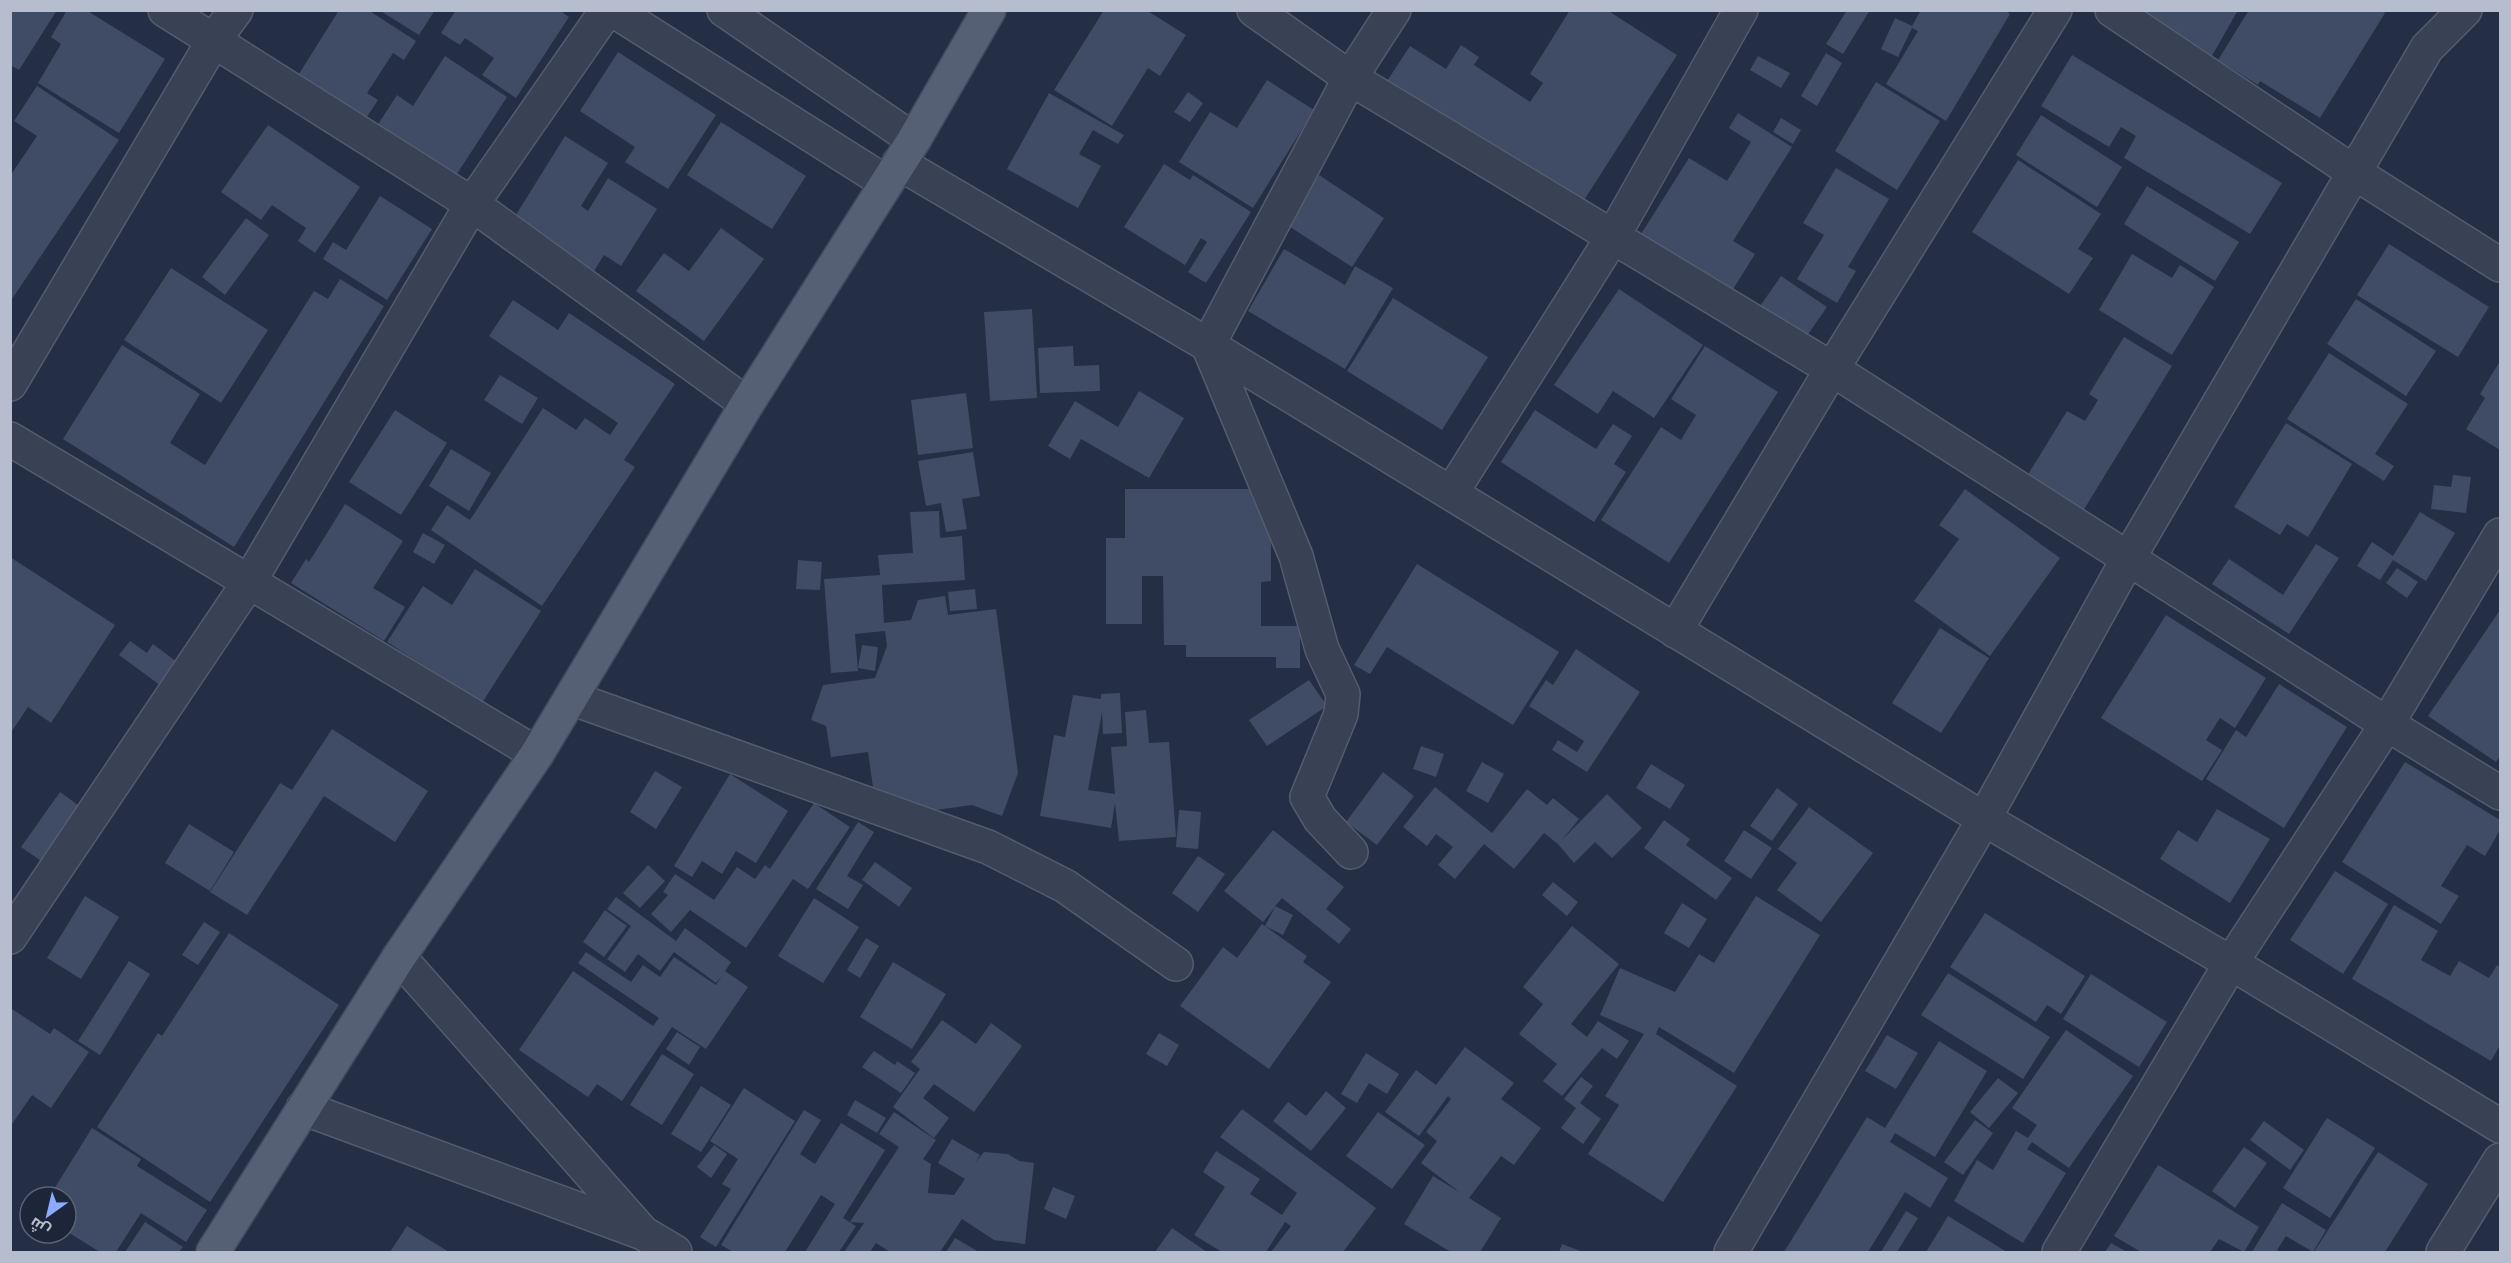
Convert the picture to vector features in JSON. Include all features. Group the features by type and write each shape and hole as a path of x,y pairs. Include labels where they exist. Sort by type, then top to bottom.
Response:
{"main road":[{"path":"213,1252 399,957 537,754 747,405 900,162 990,10"}],"street":[{"path":"165,10 472,204 747,405"},
{"path":"10,384 214,40 236,10"},
{"path":"10,937 249,582 472,204 607,10"},
{"path":"614,10 900,162 1452,492 1984,819 2230,963 2500,1126"},
{"path":"724,10 900,162"},
{"path":"1254,10 1350,78 1611,238 1832,369 2386,724 2500,793"},
{"path":"1208,345 1350,78 1394,10"},
{"path":"1452,492 1611,238 1741,10"},
{"path":"1675,631 1832,369 2055,10"},
{"path":"2112,10 2355,173 2500,265"},
{"path":"1731,1252 1984,819 2128,559 2427,48 2465,10"},
{"path":"1208,345 1296,556 1322,649 1343,694 1341,714 1307,797 1320,819 1351,852"},
{"path":"10,439 537,754"},
{"path":"2059,1252 2230,963 2386,724 2500,535"},
{"path":"571,698 988,848 1065,886 1176,964"},
{"path":"399,957 643,1233"},
{"path":"303,1108 643,1233 675,1252"},
{"path":"2443,1252 2500,1160"}],"building":[{"path":"10,10 57,10 19,70 10,65"},
{"path":"67,10 86,10 165,59 119,133 38,83 61,44 51,37"},
{"path":"339,10 368,10 416,41 404,60 393,53 367,93 378,100 357,132 289,90"},
{"path":"379,10 435,10 419,35"},
{"path":"456,10 559,10 569,17 516,98 482,75 494,58 465,38 460,45 441,33"},
{"path":"1104,10 1146,10 1186,35 1160,76 1148,68 1112,126 1054,90"},
{"path":"1570,10 1607,10 1677,55 1579,208 1385,84 1410,46 1446,69 1461,45 1479,57 1474,65 1530,102 1543,83 1530,74"},
{"path":"1847,10 1870,10 1843,54 1826,44"},
{"path":"1921,10 2004,10 2010,14 1946,121 1886,84 1918,31 1912,28 1898,57 1881,49 1895,18 1912,26"},
{"path":"2134,10 2238,10 2212,56"},
{"path":"2249,10 2382,10 2385,13 2320,118 2260,81 2258,85 2218,60"},
{"path":"618,52 716,115 668,189 625,162 635,147 580,111"},
{"path":"1826,53 1842,63 1817,106 1801,96"},
{"path":"2072,55 2282,183 2250,234 2124,158 2136,136 2121,127 2109,147 2041,106"},
{"path":"445,56 507,97 453,180 375,129 397,95 413,106"},
{"path":"1758,56 1790,73 1781,88 1750,70"},
{"path":"1267,80 1314,110 1253,208 1179,162 1210,112 1237,128"},
{"path":"1876,82 1940,121 1897,190 1835,151"},
{"path":"37,86 119,140 10,302 10,176 37,136 14,121"},
{"path":"1188,92 1203,103 1190,122 1174,112"},
{"path":"1049,93 1124,135 1118,144 1093,130 1079,154 1101,166 1078,208 1007,169"},
{"path":"1738,113 1792,147 1733,241 1755,254 1732,291 1641,234 1689,158 1727,181 1751,142 1729,128"},
{"path":"2041,115 2122,167 2097,207 2016,155"},
{"path":"1781,118 1801,130 1793,144 1773,132"},
{"path":"721,122 806,176 772,229 687,175"},
{"path":"268,125 360,187 315,253 298,241 306,228 272,205 261,220 221,192"},
{"path":"565,136 608,163 581,206 588,211 608,178 657,209 621,266 604,255 591,276 509,226"},
{"path":"2018,160 2101,214 2078,249 2093,258 2069,294 1972,232"},
{"path":"1164,164 1190,180 1193,175 1251,212 1206,283 1188,272 1207,242 1201,238 1185,265 1124,227"},
{"path":"1836,168 1889,199 1848,267 1856,271 1837,303 1797,279 1824,235 1803,223"},
{"path":"1319,175 1384,218 1352,267 1287,225"},
{"path":"2147,186 2239,242 2215,281 2124,224"},
{"path":"380,196 432,229 387,300 323,259 333,242 346,250"},
{"path":"246,218 269,235 225,295 202,277"},
{"path":"721,228 764,259 704,341 636,291 664,253 689,271"},
{"path":"2389,244 2489,307 2458,357 2357,295"},
{"path":"1284,249 1345,285 1355,266 1393,288 1345,369 1248,311"},
{"path":"2132,254 2172,278 2180,265 2214,287 2172,355 2099,310"},
{"path":"171,268 268,330 221,403 124,340"},
{"path":"1781,276 1827,307 1804,340 1758,309"},
{"path":"340,279 384,306 234,547 63,439 122,345 200,394 170,443 205,465 314,291 328,299"},
{"path":"1619,289 1703,345 1654,418 1613,391 1598,414 1554,385"},
{"path":"1393,298 1488,357 1442,430 1347,371"},
{"path":"2356,299 2436,351 2406,396 2327,344"},
{"path":"513,300 558,330 569,313 675,384 624,460 635,467 542,606 431,530 447,505 470,520 543,408 576,430 585,418 610,435 618,423 489,336"},
{"path":"1032,309 1037,398 990,401 984,312"},
{"path":"2124,337 2172,366 2083,511 2027,476 2067,411 2085,421 2098,400 2089,394"},
{"path":"1073,346 1074,366 1099,365 1100,391 1040,393 1038,348"},
{"path":"1705,346 1778,392 1669,563 1601,520 1661,427 1681,440 1696,415 1671,399"},
{"path":"2329,353 2408,404 2375,454 2394,466 2384,481 2287,419"},
{"path":"2500,361 2500,450 2466,429 2485,398 2480,394"},
{"path":"500,375 538,398 522,424 484,400"},
{"path":"1139,391 1184,418 1149,478 1081,439 1070,459 1048,446 1075,401 1118,427"},
{"path":"966,393 973,448 918,455 911,400"},
{"path":"395,410 447,443 401,515 349,482"},
{"path":"1535,410 1596,449 1613,424 1632,436 1614,464 1626,472 1594,522 1501,462"},
{"path":"2286,423 2352,464 2308,537 2287,524 2280,535 2234,507"},
{"path":"451,449 491,473 469,511 429,486"},
{"path":"973,452 980,496 962,499 967,529 946,532 941,503 926,506 918,461"},
{"path":"2453,475 2471,477 2466,513 2431,509 2434,485 2451,487"},
{"path":"1125,489 1271,489 1271,581 1261,582 1261,626 1300,626 1300,668 1276,668 1276,657 1186,657 1186,645 1164,645 1163,576 1142,576 1142,624 1106,624 1106,538 1125,538"},
{"path":"1965,489 2060,558 1990,656 1914,601 1959,539 1939,525"},
{"path":"345,504 403,541 373,588 405,607 384,641 291,583 306,559 309,562"},
{"path":"939,511 940,538 962,536 965,580 882,585 884,623 911,620 918,600 945,596 948,615 996,609 1018,773 1002,816 972,805 936,810 873,787 868,752 831,757 826,726 811,720 823,685 875,678 887,646 885,631 855,634 858,671 831,673 824,579 880,575 878,555 913,553 910,512"},
{"path":"2420,512 2455,533 2426,581 2393,560 2380,580 2357,566 2372,542 2393,556"},
{"path":"423,533 445,545 434,564 413,552"},
{"path":"2316,544 2339,558 2289,634 2212,584 2229,559 2283,595"},
{"path":"10,557 115,625 51,723 28,707 10,734"},
{"path":"798,560 822,562 820,590 796,589"},
{"path":"1417,564 1559,652 1513,725 1387,647 1370,674 1354,665"},
{"path":"2397,568 2418,582 2407,598 2386,583"},
{"path":"475,569 541,611 482,703 387,642 423,586 452,605"},
{"path":"975,589 977,609 950,611 948,592"},
{"path":"2500,610 2500,756 2496,762 2428,716"},
{"path":"2166,615 2266,678 2235,728 2220,718 2206,740 2222,750 2202,781 2101,718"},
{"path":"1940,628 1989,658 1941,733 1892,703"},
{"path":"130,641 147,653 153,644 185,668 168,691 119,655"},
{"path":"862,645 878,647 875,671 858,668"},
{"path":"1576,649 1640,692 1587,772 1552,750 1558,740 1577,752 1584,741 1529,706 1546,680 1553,685"},
{"path":"1309,680 1327,706 1267,746 1249,720"},
{"path":"2279,684 2347,727 2284,828 2206,779 2236,730 2246,737"},
{"path":"1120,693 1122,733 1103,734 1102,712 1088,790 1115,794 1111,747 1127,746 1125,712 1146,710 1149,743 1169,742 1176,837 1119,841 1115,803 1111,828 1040,816 1054,735 1065,737 1073,695 1101,699 1101,694"},
{"path":"332,729 428,791 395,842 324,796 247,915 210,892 280,783 292,790"},
{"path":"1421,746 1444,754 1436,777 1413,769"},
{"path":"1482,762 1504,774 1488,803 1466,791"},
{"path":"2405,762 2500,820 2500,830 2485,856 2467,845 2441,886 2459,896 2441,924 2342,862"},
{"path":"1651,764 1685,785 1670,809 1636,788"},
{"path":"655,771 682,787 656,829 630,812"},
{"path":"1383,772 1414,796 1377,845 1346,822"},
{"path":"730,774 788,811 756,863 736,851 722,874 702,861 692,877 674,866"},
{"path":"1435,787 1492,833 1527,789 1547,805 1553,798 1579,819 1562,840 1607,794 1642,828 1612,858 1595,842 1574,863 1558,844 1544,833 1514,869 1484,844 1455,879 1438,865 1453,847 1436,834 1427,846 1403,827"},
{"path":"1777,788 1798,804 1772,841 1750,826"},
{"path":"60,792 93,816 54,870 21,847"},
{"path":"814,803 850,827 808,889 793,879 746,948 690,910 671,932 651,914 668,895 663,892 675,874 714,900 737,867 755,879 765,865 770,869"},
{"path":"1809,807 1873,853 1821,922 1777,890 1797,863 1778,849"},
{"path":"2217,809 2270,839 2230,903 2160,859 2178,830 2197,842"},
{"path":"1179,810 1201,812 1198,849 1176,847"},
{"path":"1664,820 1690,839 1686,845 1732,878 1716,900 1644,848"},
{"path":"858,822 874,832 847,876 863,885 848,909 816,889"},
{"path":"189,824 234,852 210,891 165,863"},
{"path":"1273,830 1344,887 1326,909 1351,929 1339,944 1282,898 1275,906 1293,915 1283,935 1265,926 1275,907 1263,922 1224,891"},
{"path":"1744,830 1772,848 1751,879 1724,861"},
{"path":"1198,856 1225,874 1198,912 1172,893"},
{"path":"875,862 912,888 899,907 862,880"},
{"path":"648,865 665,881 640,908 623,893"},
{"path":"2335,871 2388,904 2343,974 2290,940"},
{"path":"1553,882 1578,902 1567,916 1542,895"},
{"path":"85,896 119,917 81,979 47,958"},
{"path":"1756,896 1820,935 1734,1073 1659,1027 1656,1034 1737,1086 1663,1202 1588,1154 1619,1105 1605,1096 1644,1034 1600,1015 1620,968 1675,992 1699,954 1714,963"},
{"path":"616,897 676,941 685,928 731,962 725,971 748,987 706,1049 672,1027 622,1101 597,1084 588,1097 519,1050 573,971 653,1026 659,1018 578,963 586,952 631,982 643,965 660,977 674,957 716,985 722,976 716,983 674,952 660,971 638,954 625,972 607,959 631,926 607,909"},
{"path":"814,898 859,927 823,983 778,956"},
{"path":"1682,903 1707,919 1689,948 1664,933"},
{"path":"2394,905 2438,931 2421,960 2450,976 2459,961 2489,978 2497,965 2500,967 2500,1045 2491,1061 2352,979"},
{"path":"605,910 627,926 604,957 583,942"},
{"path":"1985,913 2085,976 2061,1014 2047,1005 2036,1022 1950,967"},
{"path":"204,922 220,932 198,965 182,955"},
{"path":"1262,924 1307,956 1303,962 1331,982 1269,1069 1180,1006 1223,947 1237,958"},
{"path":"1572,926 1619,964 1571,1024 1587,1037 1598,1021 1629,1041 1617,1059 1602,1048 1562,1096 1543,1081 1557,1064 1519,1034 1543,1004 1523,987"},
{"path":"229,933 339,1005 210,1202 97,1127 158,1033 162,1036"},
{"path":"866,938 879,946 860,978 847,970"},
{"path":"129,961 150,974 100,1055 78,1041"},
{"path":"893,962 946,994 912,1049 860,1017"},
{"path":"1948,973 2050,1037 2023,1079 1921,1015"},
{"path":"2091,974 2167,1022 2139,1067 2063,1019"},
{"path":"12,1009 50,1034 54,1028 89,1052 51,1108 32,1095 10,1127"},
{"path":"942,1020 976,1044 991,1023 1022,1046 974,1112 934,1084 923,1098 949,1118 934,1138 893,1107 920,1069 911,1062"},
{"path":"2066,1030 2133,1076 2069,1168 2032,1142 2027,1149 2066,1173 2023,1243 1954,1201 1977,1160 1993,1170 2016,1131 2028,1138 2037,1125 2012,1108"},
{"path":"677,1032 700,1047 689,1065 666,1049"},
{"path":"1159,1033 1179,1045 1167,1066 1146,1054"},
{"path":"1887,1035 1918,1053 1896,1089 1865,1071"},
{"path":"1939,1041 1987,1071 1935,1157 1895,1133 1890,1142 1948,1178 1930,1208 1905,1192 1868,1252 1784,1252 1867,1117 1885,1128"},
{"path":"1465,1047 1514,1083 1501,1099 1541,1128 1514,1165 1501,1156 1469,1198 1501,1218 1480,1252 1451,1252 1404,1224 1433,1176 1461,1193 1421,1163 1437,1141 1426,1132 1451,1099 1448,1096 1419,1136 1385,1112 1416,1070 1436,1085"},
{"path":"874,1051 895,1065 897,1061 915,1073 901,1093 862,1067"},
{"path":"1366,1053 1399,1074 1387,1094 1369,1083 1357,1103 1341,1094"},
{"path":"662,1054 694,1074 662,1125 630,1105"},
{"path":"1581,1077 1593,1086 1580,1103 1601,1119 1583,1144 1561,1128 1576,1108 1564,1099"},
{"path":"1998,1078 2018,1093 1989,1128 1970,1112"},
{"path":"701,1086 731,1105 701,1152 671,1134"},
{"path":"744,1088 795,1121 716,1247 700,1237 731,1189 722,1184 738,1159 710,1141"},
{"path":"1326,1091 1346,1108 1311,1151 1273,1121 1288,1102 1306,1116"},
{"path":"855,1100 886,1118 877,1133 847,1115"},
{"path":"1242,1109 1376,1208 1343,1252 1271,1252 1291,1226 1285,1222 1266,1252 1222,1252 1194,1235 1225,1187 1203,1172 1216,1151 1260,1179 1250,1194 1282,1215 1297,1193 1220,1137"},
{"path":"804,1110 821,1120 800,1154 815,1164 841,1123 885,1150 843,1218 856,1226 839,1252 805,1252 835,1204 821,1195 785,1252 733,1252 721,1245"},
{"path":"894,1112 936,1140 923,1159 931,1164 928,1193 954,1195 965,1179 938,1163 952,1139 980,1155 976,1162 984,1152 1008,1154 1019,1161 1034,1163 1025,1244 994,1240 962,1219 940,1252 890,1252 876,1243 870,1252 844,1252 864,1223 850,1222 899,1147 879,1134"},
{"path":"1378,1112 1425,1145 1392,1189 1346,1156"},
{"path":"2327,1118 2375,1148 2330,1218 2283,1188"},
{"path":"1975,1120 1993,1133 1963,1175 1944,1162"},
{"path":"2264,1121 2304,1150 2290,1170 2250,1140"},
{"path":"92,1128 141,1159 137,1166 207,1210 186,1242 141,1213 116,1252 100,1252 78,1238 78,1185 56,1185"},
{"path":"714,1145 727,1154 711,1178 697,1167"},
{"path":"2244,1147 2267,1163 2235,1208 2212,1191"},
{"path":"2378,1152 2428,1184 2385,1252 2314,1252"},
{"path":"2158,1165 2259,1227 2244,1252 2219,1239 2210,1252 2141,1252 2114,1236"},
{"path":"1053,1187 1075,1196 1066,1219 1044,1209"},
{"path":"2282,1203 2326,1230 2313,1252 2286,1236 2277,1250 2281,1252 2252,1252"},
{"path":"1906,1211 1918,1218 1897,1252 1881,1252"},
{"path":"1948,1216 2007,1252 1926,1252"},
{"path":"145,1222 183,1247 179,1252 125,1252"},
{"path":"407,1226 449,1252 390,1252"},
{"path":"1172,1228 1207,1252 1155,1252"},
{"path":"955,1238 979,1252 946,1252"},
{"path":"2111,1243 2127,1252 2105,1252"},
{"path":"1562,1244 1583,1252 1559,1252"}]}
